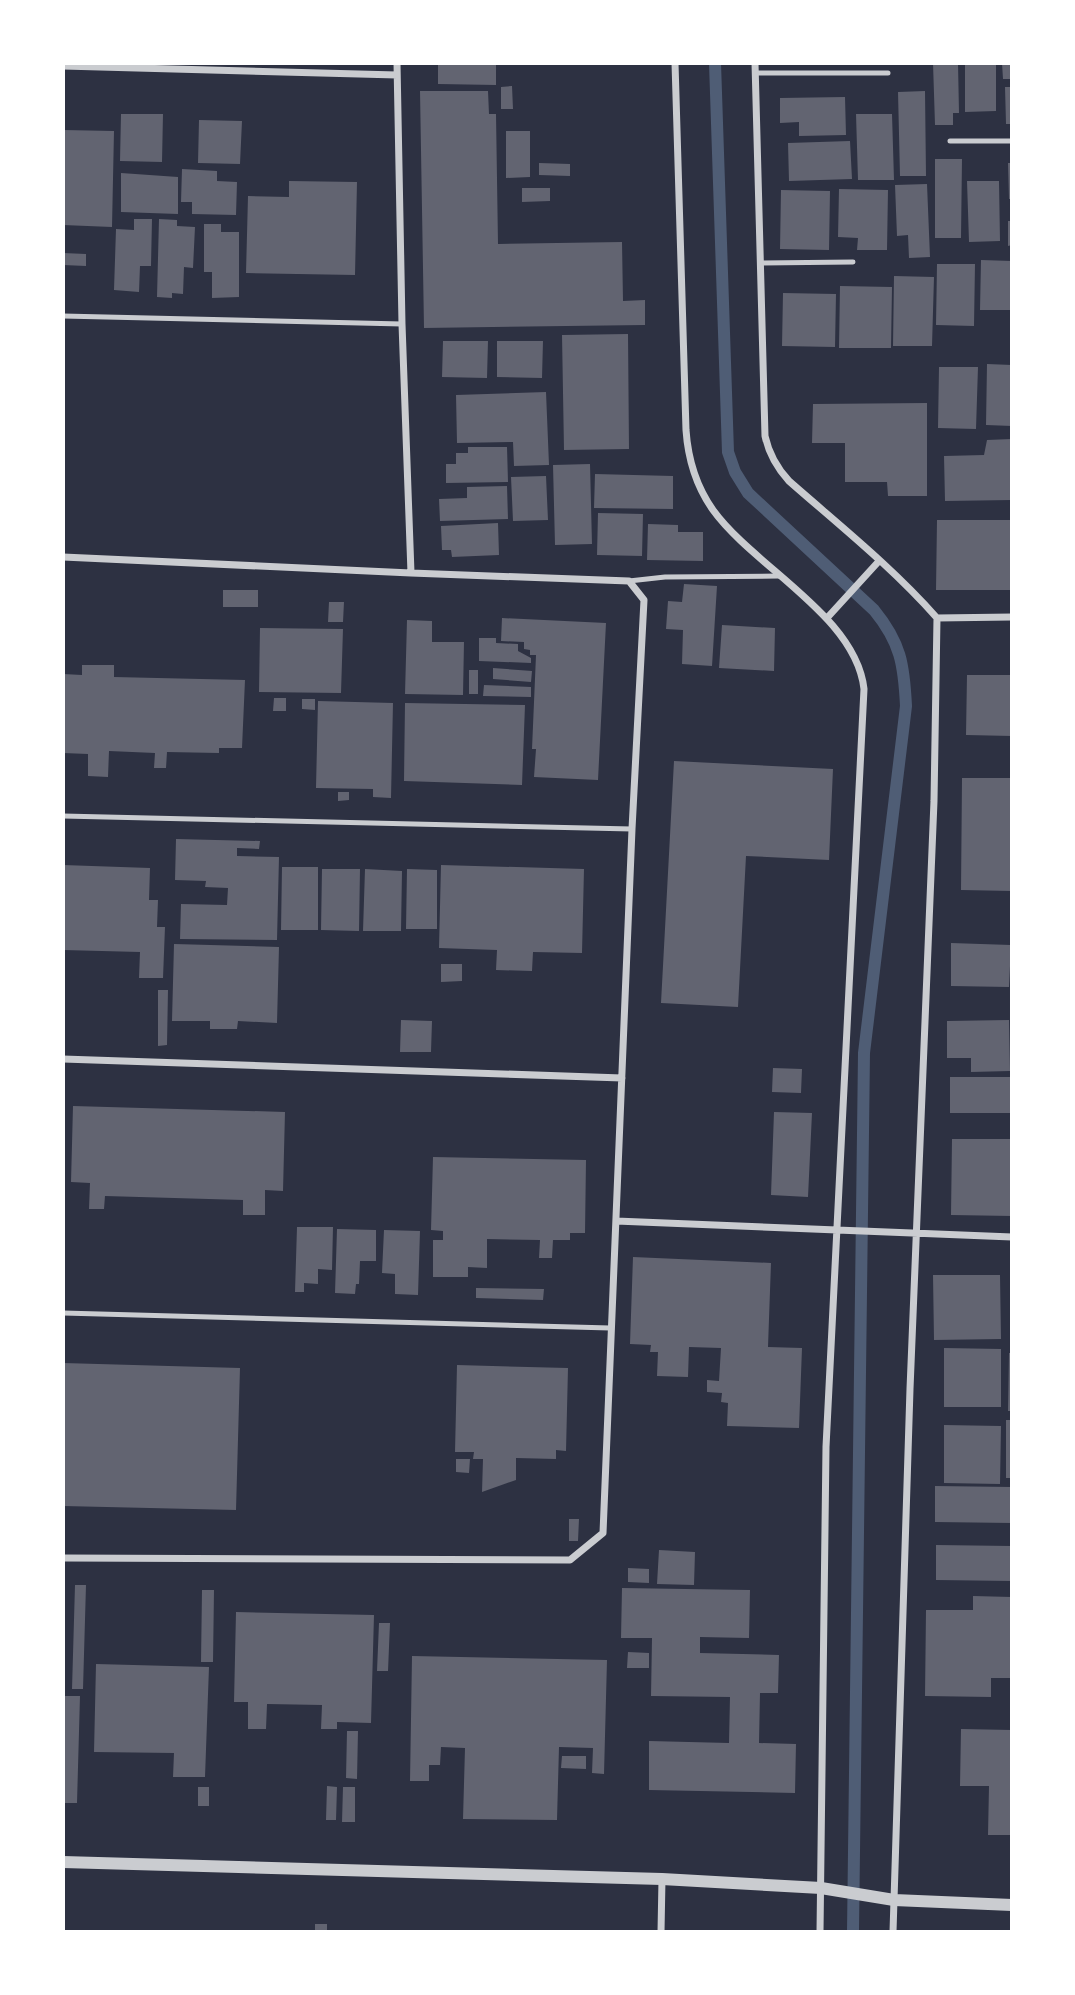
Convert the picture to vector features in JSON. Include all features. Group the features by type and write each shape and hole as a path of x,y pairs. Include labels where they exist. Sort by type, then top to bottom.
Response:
{"street":[{"path":"304,63 305,72"},
{"path":"397,63 402,324 411,573"},
{"path":"675,63 687,447 696,480 714,511 737,536 827,618 857,661 863,680 826,1447 820,1932"},
{"path":"755,63 765,436 768,449 789,481 919,598 937,618 934,801 893,1932"},
{"path":"63,66 397,75"},
{"path":"63,557 629,581 644,600 603,1533 570,1560 63,1558"},
{"path":"827,618 879,561"},
{"path":"937,618 1012,617"},
{"path":"63,1059 622,1078"},
{"path":"616,1222 1012,1237"},
{"path":"63,1862 662,1879 821,1888 894,1900 1012,1905"},
{"path":"661,1932 662,1879"}],"lane":[{"path":"756,73 888,73"},
{"path":"950,141 1012,141"},
{"path":"761,263 853,262"},
{"path":"63,316 402,324"},
{"path":"629,581 665,577 780,576"},
{"path":"63,816 632,829"},
{"path":"63,1313 610,1328"}],"building":[{"path":"438,63 496,63 496,85 438,84"},
{"path":"933,63 958,63 959,113 953,113 953,125 935,125"},
{"path":"965,63 996,63 996,111 965,112"},
{"path":"1002,63 1012,63 1012,79 1003,79"},
{"path":"512,86 513,109 501,109 501,87"},
{"path":"1005,87 1012,87 1012,124 1006,124"},
{"path":"420,91 488,91 489,114 496,114 498,244 622,242 623,301 645,300 645,325 424,328"},
{"path":"925,91 926,176 900,176 898,92"},
{"path":"845,97 846,135 799,136 799,122 780,123 780,98"},
{"path":"121,114 163,114 162,162 120,161"},
{"path":"856,114 892,114 894,180 858,180"},
{"path":"199,120 242,121 240,164 198,163"},
{"path":"63,130 114,131 112,227 63,225"},
{"path":"506,131 530,131 530,177 506,178"},
{"path":"850,141 852,179 789,181 788,143"},
{"path":"935,159 962,159 961,238 935,238"},
{"path":"539,163 570,164 570,176 539,175"},
{"path":"1008,163 1012,163 1012,199 1009,199"},
{"path":"182,169 217,171 217,181 237,182 236,215 192,214 192,202 181,202"},
{"path":"121,173 178,177 178,214 121,212"},
{"path":"289,181 357,182 355,275 246,273 248,196 289,197"},
{"path":"967,181 999,181 1000,241 969,242"},
{"path":"927,184 930,257 909,258 908,235 897,236 895,185"},
{"path":"522,188 550,188 550,201 522,202"},
{"path":"839,189 888,190 887,250 857,250 858,238 838,237"},
{"path":"781,190 830,191 829,250 780,249"},
{"path":"134,219 152,219 151,266 140,266 139,292 114,290 116,229 134,230"},
{"path":"159,219 177,220 177,226 195,227 193,268 184,267 183,294 172,293 172,298 157,297"},
{"path":"1008,221 1012,221 1012,245 1008,246"},
{"path":"204,224 221,224 221,232 239,232 239,297 212,298 212,272 204,272"},
{"path":"63,253 86,254 86,266 63,265"},
{"path":"981,260 1012,261 1012,310 980,310"},
{"path":"937,264 975,264 974,326 936,325"},
{"path":"894,276 934,277 932,346 893,346"},
{"path":"840,286 892,287 891,348 839,348"},
{"path":"783,293 836,294 835,347 782,346"},
{"path":"628,334 629,449 564,450 562,335"},
{"path":"443,341 488,341 487,378 442,377"},
{"path":"497,341 543,341 542,378 497,377"},
{"path":"987,364 1012,365 1012,426 986,425"},
{"path":"939,367 978,367 976,429 938,428"},
{"path":"546,392 549,465 514,466 513,442 457,443 456,395"},
{"path":"927,403 927,496 888,496 887,482 845,482 845,443 812,443 813,404"},
{"path":"1012,439 1012,500 945,501 944,456 984,455 987,440"},
{"path":"468,447 507,447 508,482 446,483 446,464 456,464 456,453 468,453"},
{"path":"590,464 592,544 555,545 553,465"},
{"path":"595,474 673,476 673,509 594,508"},
{"path":"546,476 548,520 513,521 511,477"},
{"path":"507,486 508,519 440,521 439,499 467,498 467,487"},
{"path":"598,513 643,514 642,556 597,555"},
{"path":"937,520 1012,520 1012,590 936,590"},
{"path":"498,523 499,555 452,557 451,550 442,550 441,526"},
{"path":"648,524 678,525 678,532 703,532 703,561 647,560"},
{"path":"684,584 717,586 712,666 682,664 683,630 666,629 668,601 682,602"},
{"path":"223,590 258,590 258,607 223,607"},
{"path":"329,602 344,602 343,622 328,622"},
{"path":"502,618 606,623 598,780 534,777 536,749 532,749 536,655 530,655 530,650 524,649 524,642 501,641"},
{"path":"407,620 432,621 432,642 464,642 463,695 405,694"},
{"path":"722,625 775,628 774,671 719,668"},
{"path":"260,628 343,629 341,693 259,692"},
{"path":"479,638 496,638 496,643 518,644 518,651 531,658 531,663 479,661"},
{"path":"82,665 114,665 114,677 245,680 242,748 219,748 219,753 167,752 166,768 154,768 155,753 109,751 108,777 88,776 88,754 63,753 63,674 82,675"},
{"path":"493,668 532,671 531,682 493,679"},
{"path":"469,670 478,670 478,694 469,694"},
{"path":"967,675 1012,675 1012,736 966,735"},
{"path":"484,685 531,687 531,697 483,696"},
{"path":"274,698 286,698 286,711 273,711"},
{"path":"302,699 315,699 315,710 302,709"},
{"path":"318,701 393,703 391,798 373,797 373,789 316,788"},
{"path":"405,703 525,705 522,785 404,781"},
{"path":"674,761 833,769 829,860 746,856 738,1007 661,1003"},
{"path":"962,778 1012,778 1012,891 961,890"},
{"path":"338,792 349,792 349,800 338,801"},
{"path":"176,839 260,841 259,849 237,848 237,856 279,857 277,940 180,939 181,904 227,905 228,888 205,887 206,881 175,880"},
{"path":"63,865 150,868 149,900 158,900 157,927 165,927 163,978 139,978 140,952 63,950"},
{"path":"441,865 584,869 582,953 533,952 532,971 496,970 497,950 439,948"},
{"path":"282,867 318,867 318,930 281,930"},
{"path":"322,869 360,869 359,931 321,930"},
{"path":"365,869 402,871 401,931 363,931"},
{"path":"407,869 437,870 437,929 406,929"},
{"path":"951,943 1011,945 1009,987 951,986"},
{"path":"174,944 279,947 277,1023 238,1021 237,1029 210,1029 210,1021 172,1021"},
{"path":"441,964 462,964 462,981 441,982"},
{"path":"158,990 168,990 167,1045 158,1046"},
{"path":"401,1020 432,1021 431,1052 400,1052"},
{"path":"1009,1020 1010,1071 971,1072 971,1058 947,1058 947,1021"},
{"path":"773,1068 802,1069 801,1093 772,1092"},
{"path":"950,1077 1012,1077 1012,1113 950,1113"},
{"path":"73,1106 285,1112 283,1191 265,1190 265,1215 243,1215 243,1200 105,1196 104,1209 89,1209 90,1183 71,1182"},
{"path":"774,1112 812,1113 808,1197 771,1195"},
{"path":"952,1139 1012,1139 1012,1216 951,1215"},
{"path":"433,1157 586,1160 585,1233 570,1233 570,1240 553,1240 552,1258 539,1258 540,1240 487,1239 487,1268 468,1267 468,1277 433,1277 433,1240 443,1240 443,1231 431,1230"},
{"path":"297,1227 333,1227 332,1270 318,1269 318,1284 304,1283 304,1292 295,1292"},
{"path":"337,1229 376,1230 376,1261 360,1261 359,1284 356,1284 355,1294 335,1293"},
{"path":"384,1230 420,1231 418,1295 395,1294 395,1274 382,1273"},
{"path":"633,1257 771,1263 768,1347 802,1348 799,1428 727,1426 728,1403 721,1402 722,1393 707,1392 707,1380 719,1381 721,1348 689,1347 688,1377 657,1376 658,1352 650,1352 651,1345 630,1344"},
{"path":"933,1275 1000,1275 1001,1339 934,1340"},
{"path":"476,1288 544,1289 543,1300 476,1298"},
{"path":"944,1348 1001,1349 1001,1407 944,1407"},
{"path":"1009,1353 1012,1353 1012,1411 1008,1411"},
{"path":"63,1363 240,1368 236,1510 63,1506"},
{"path":"457,1365 568,1368 566,1451 556,1450 556,1459 516,1458 516,1480 482,1492 483,1459 473,1459 474,1452 455,1452"},
{"path":"1006,1420 1012,1420 1012,1478 1006,1478"},
{"path":"944,1425 1001,1426 1000,1484 944,1483"},
{"path":"456,1459 470,1459 469,1473 456,1472"},
{"path":"935,1486 1012,1487 1012,1523 935,1522"},
{"path":"569,1519 579,1519 578,1541 569,1541"},
{"path":"936,1545 1012,1546 1012,1581 936,1580"},
{"path":"659,1550 695,1552 694,1585 657,1584"},
{"path":"628,1568 649,1569 649,1583 628,1582"},
{"path":"75,1585 86,1585 83,1689 72,1689"},
{"path":"622,1588 750,1590 749,1638 700,1637 700,1653 779,1655 778,1693 760,1693 759,1743 796,1744 795,1793 649,1790 649,1741 729,1743 730,1697 651,1696 652,1638 621,1638"},
{"path":"202,1590 214,1590 213,1662 201,1662"},
{"path":"973,1596 1012,1597 1012,1678 991,1678 991,1697 925,1696 926,1610 973,1610"},
{"path":"236,1612 374,1615 371,1723 337,1722 337,1729 321,1729 322,1705 267,1704 266,1729 248,1729 248,1702 234,1702"},
{"path":"379,1623 390,1623 388,1671 377,1671"},
{"path":"628,1652 649,1653 649,1668 627,1668"},
{"path":"412,1656 607,1660 604,1774 592,1773 593,1748 559,1747 557,1820 463,1819 465,1748 441,1747 440,1765 429,1765 429,1781 410,1781"},
{"path":"96,1664 209,1667 205,1777 173,1777 174,1753 94,1752"},
{"path":"63,1696 80,1696 77,1803 63,1803"},
{"path":"961,1729 1012,1730 1012,1835 988,1835 989,1786 960,1786"},
{"path":"347,1731 358,1731 357,1779 346,1778"},
{"path":"562,1756 586,1756 586,1769 561,1768"},
{"path":"327,1786 337,1787 336,1820 326,1820"},
{"path":"198,1787 209,1787 209,1806 198,1806"},
{"path":"343,1787 355,1787 355,1822 342,1822"},
{"path":"315,1924 327,1924 327,1932 315,1932"}],"waterway":[{"path":"715,63 728,452 735,472 748,493 874,610 883,622 899,655 905,691 906,706 864,1053 853,1932"}]}
